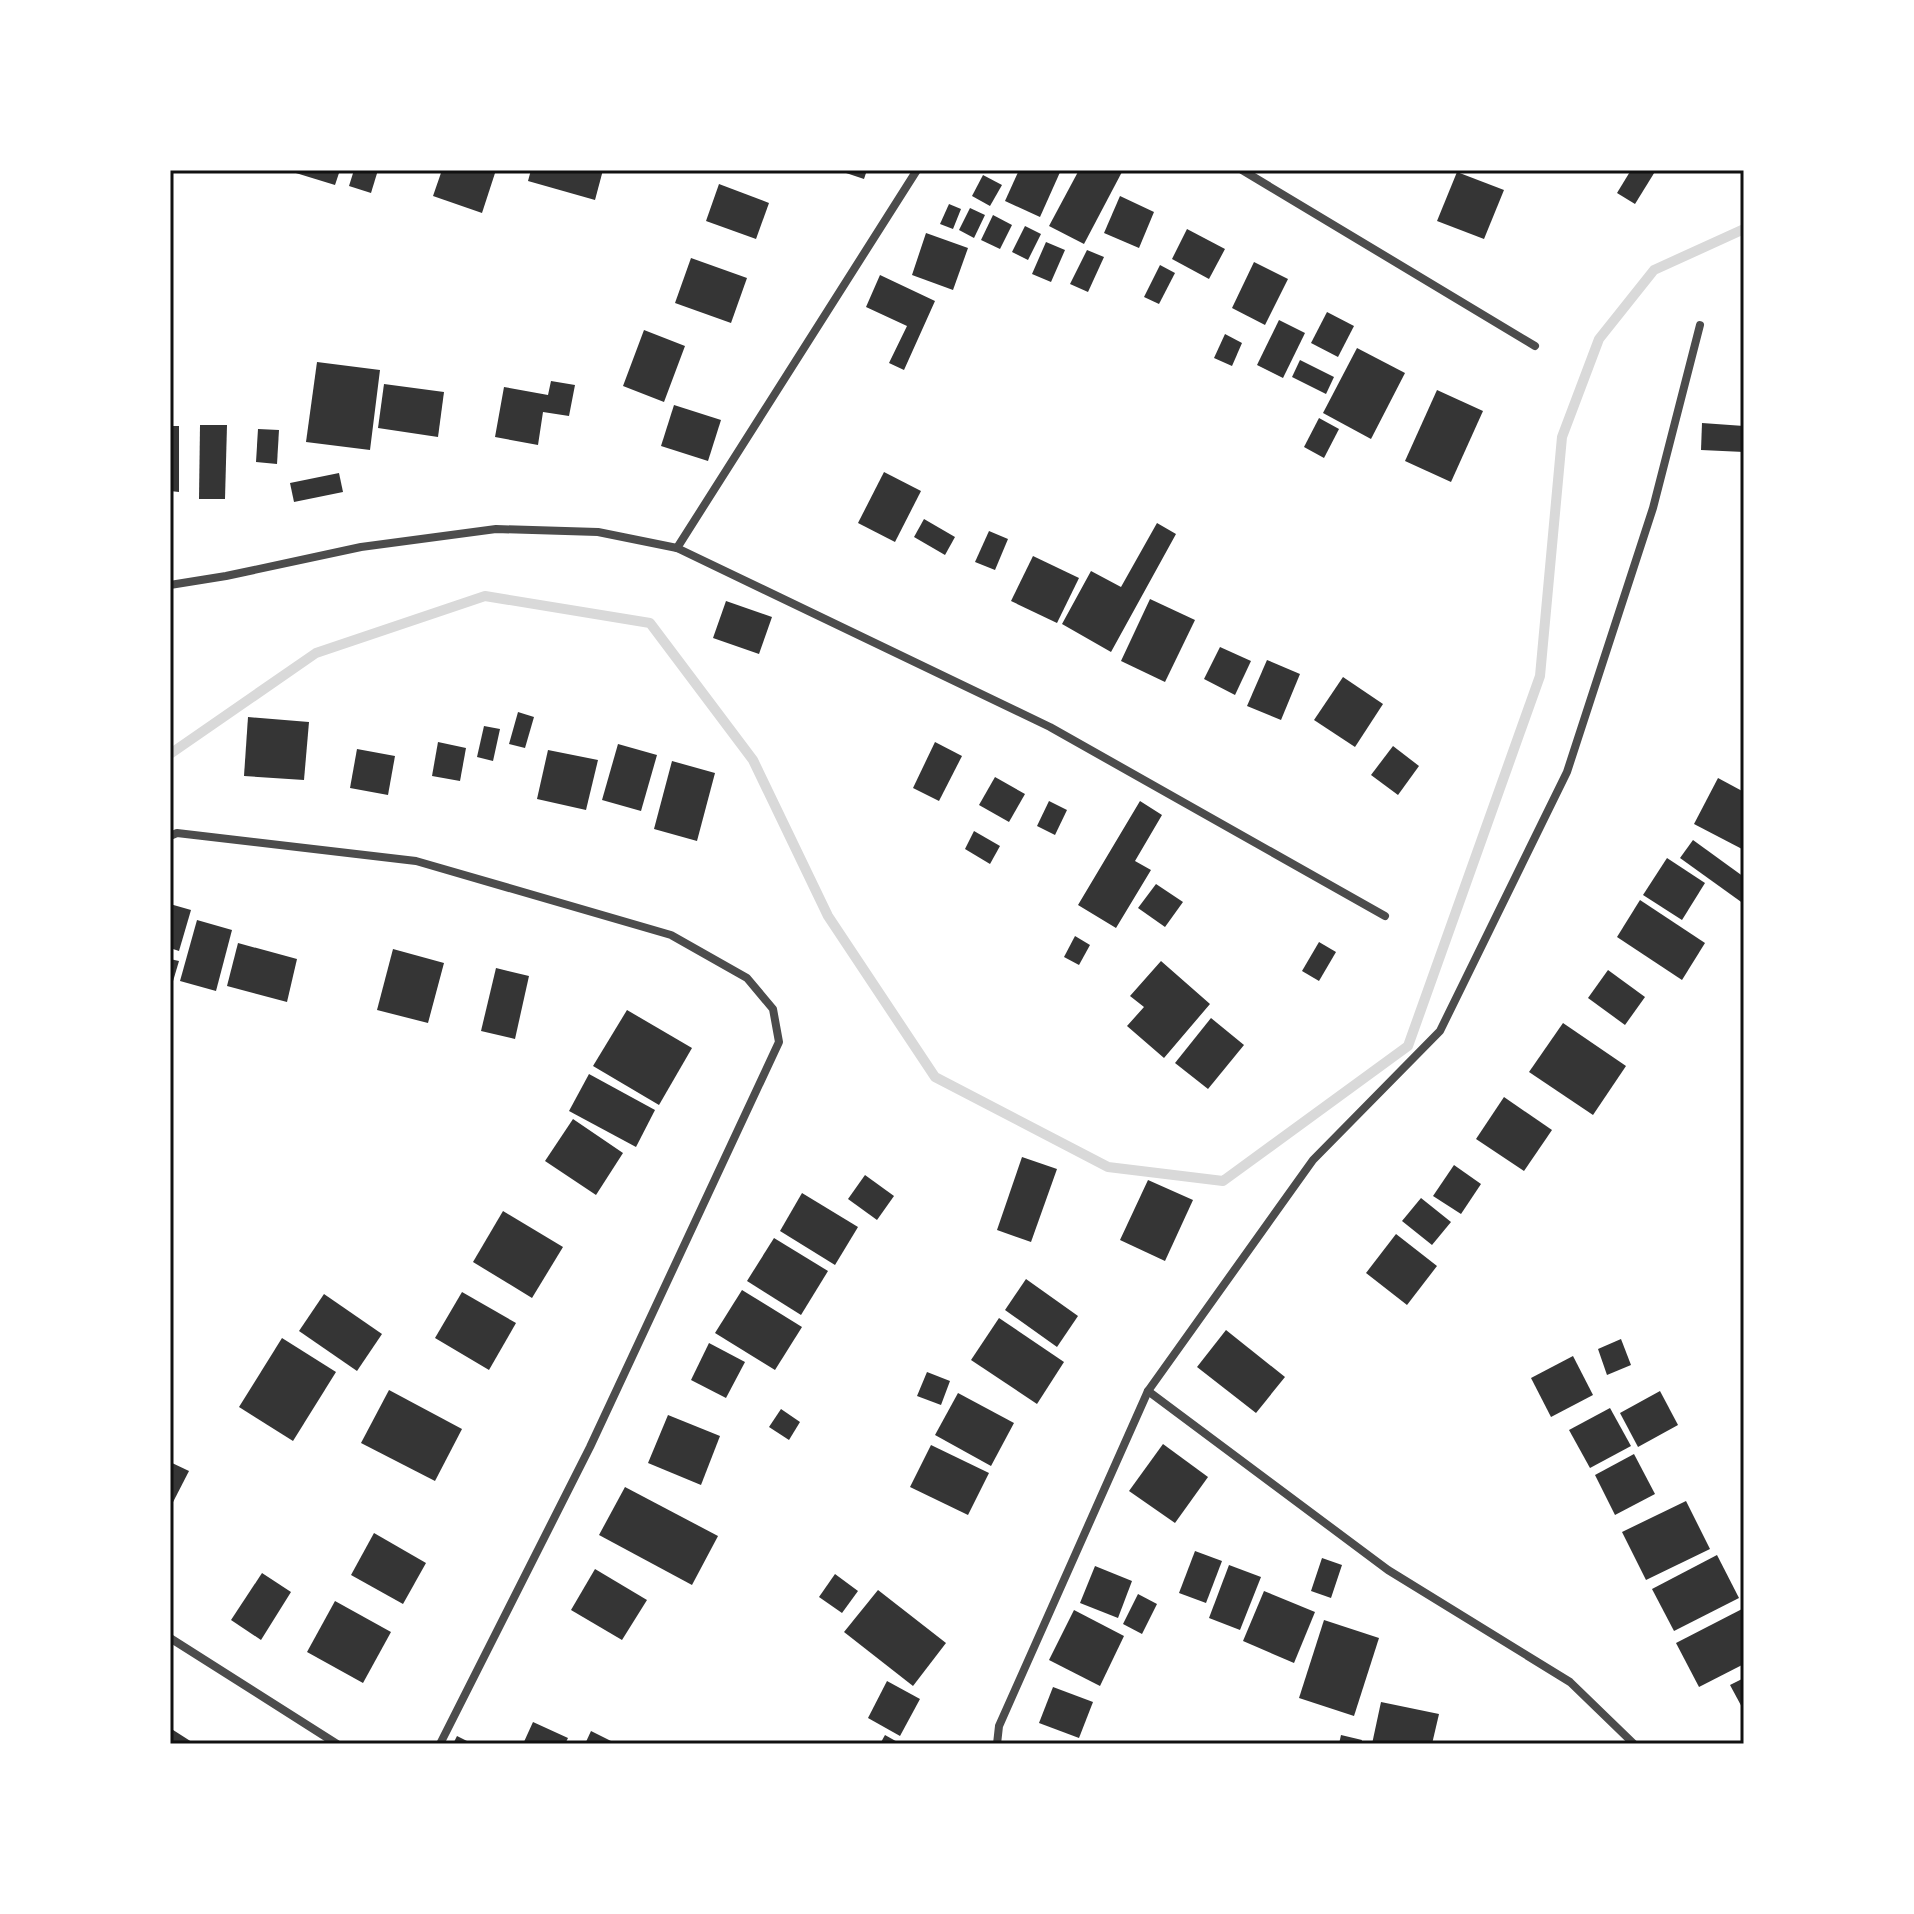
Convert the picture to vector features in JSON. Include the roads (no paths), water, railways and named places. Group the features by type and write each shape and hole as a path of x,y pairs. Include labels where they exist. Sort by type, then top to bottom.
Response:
{"street":[{"path":"677,548 917,170"},
{"path":"1242,170 1535,346"},
{"path":"997,1744 999,1726 1148,1391 1313,1160 1440,1031 1567,772 1653,508 1700,325"},
{"path":"170,585 361,547 496,529 598,532 677,548 1050,727 1385,916"},
{"path":"170,836 177,833 416,861 671,935 747,978 773,1009 779,1042 590,1447 440,1744"},
{"path":"1148,1391 1388,1570 1570,1682 1634,1744"},
{"path":"170,1638 337,1744"}],"waterway":[{"path":"170,754 316,653 485,596 650,623 753,760 828,916 935,1077 1108,1167 1223,1181 1408,1046 1540,676 1562,437 1599,339 1654,270 1744,229"}]}
